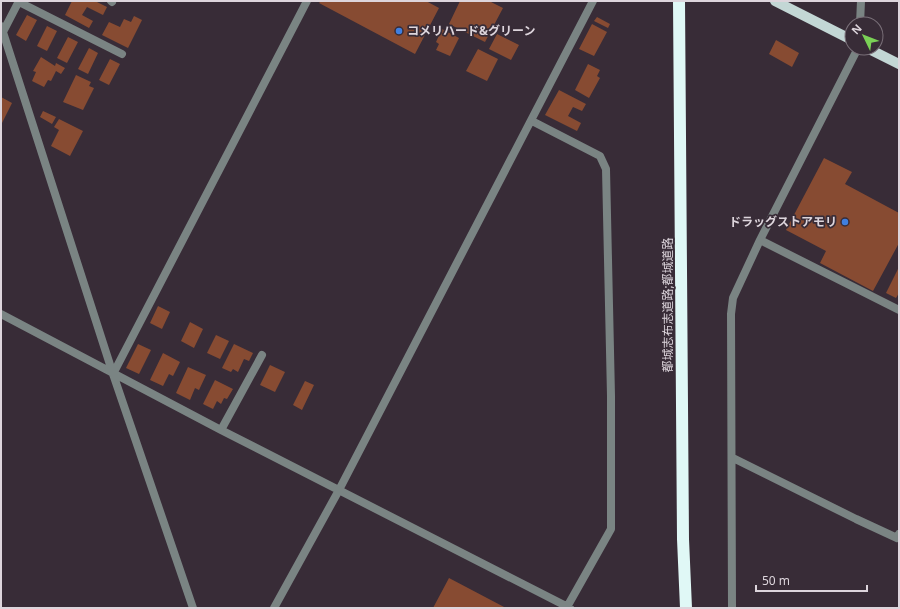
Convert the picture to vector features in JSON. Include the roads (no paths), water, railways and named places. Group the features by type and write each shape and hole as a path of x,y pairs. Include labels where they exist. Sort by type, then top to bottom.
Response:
{"highway":[{"name":"都城志布志道路;都城道路","path":"679,1 683,523 686,608"}],"main road":[{"path":"775,1 844,36"},
{"path":"883,56 899,64"}],"street":[{"path":"274,608 339,490 434,304 532,121 593,1"},
{"path":"860,16 861,1"},
{"path":"122,54 19,2 2,29 113,374 194,608"},
{"path":"113,374 306,2"},
{"path":"732,608 733,298 760,240 854,56"},
{"path":"1,314 221,430 569,607 611,529 611,396 606,169 600,156 532,121"},
{"path":"760,240 899,310"},
{"path":"221,430 262,354"},
{"path":"732,458 897,538 899,534"}],"place":[{"name":"コメリハード&グリーン","path":"399,31"},
{"name":"ドラッグストアモリ","path":"845,222"}]}
